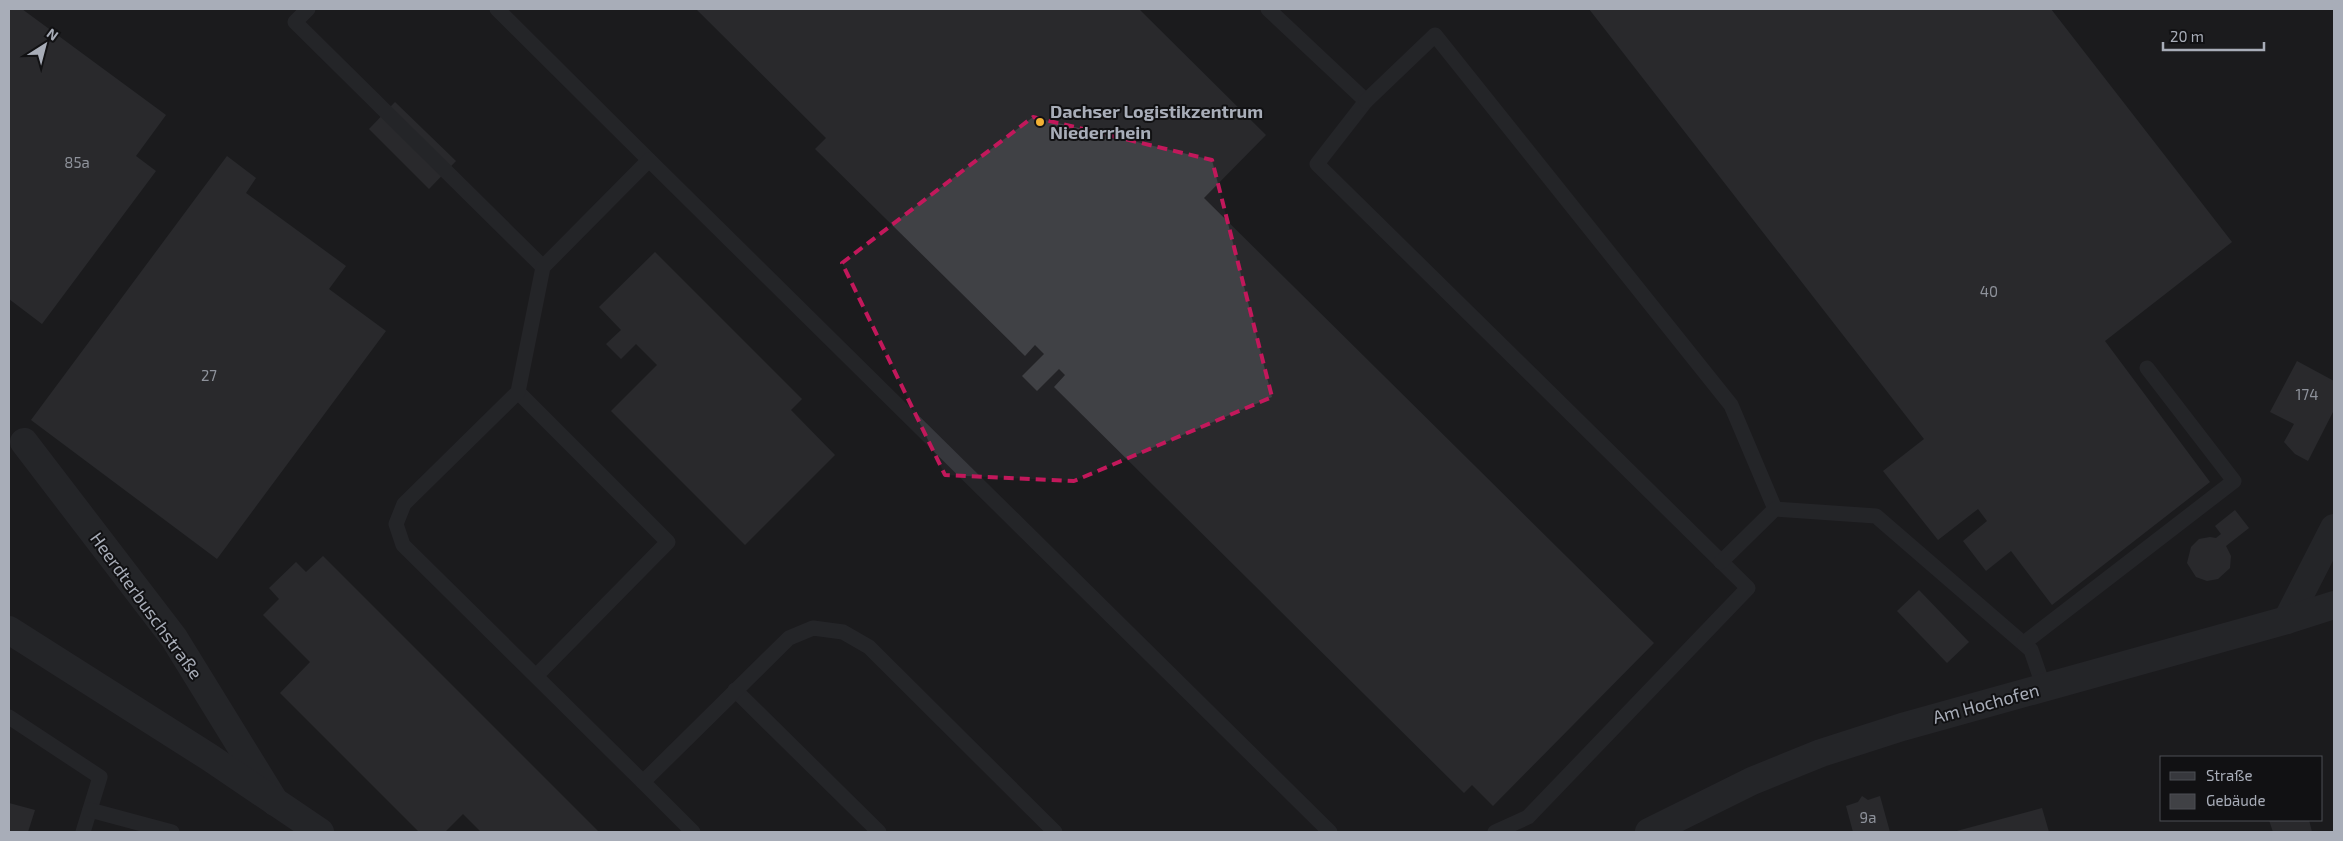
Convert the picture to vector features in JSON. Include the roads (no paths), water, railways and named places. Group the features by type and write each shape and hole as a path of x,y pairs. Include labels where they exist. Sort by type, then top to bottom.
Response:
{"street":[{"name":"Heerdterbuschstraße","path":"24,442 174,638 285,808"},
{"path":"2287,620 2334,528"},
{"name":"Am Hochofen","path":"1649,832 1687,823 1752,781 1821,753 1902,727 2334,606"},
{"path":"9,630 320,832"}],"lane":[{"path":"308,9 295,22 543,267"},
{"path":"497,9 1330,832"},
{"path":"1268,9 1366,102"},
{"path":"1495,832 1528,817 1748,588 1317,164 1366,102 1435,35 1731,405 1775,509"},
{"path":"649,160 543,267 518,392 404,504 396,524 403,545 693,832"},
{"path":"2024,643 2234,481 2147,368"},
{"path":"518,392 668,542 536,676"},
{"path":"1721,562 1775,509 1876,516 2031,650 2044,688"},
{"path":"643,782 789,638 813,628 843,632 869,647 1055,832"},
{"path":"735,690 879,832"},
{"path":"9,718 100,777 83,832"},
{"path":"90,810 172,832"}],"place":[{"name":"Dachser Logistikzentrum Niederrhein","path":"1040,122"}]}
